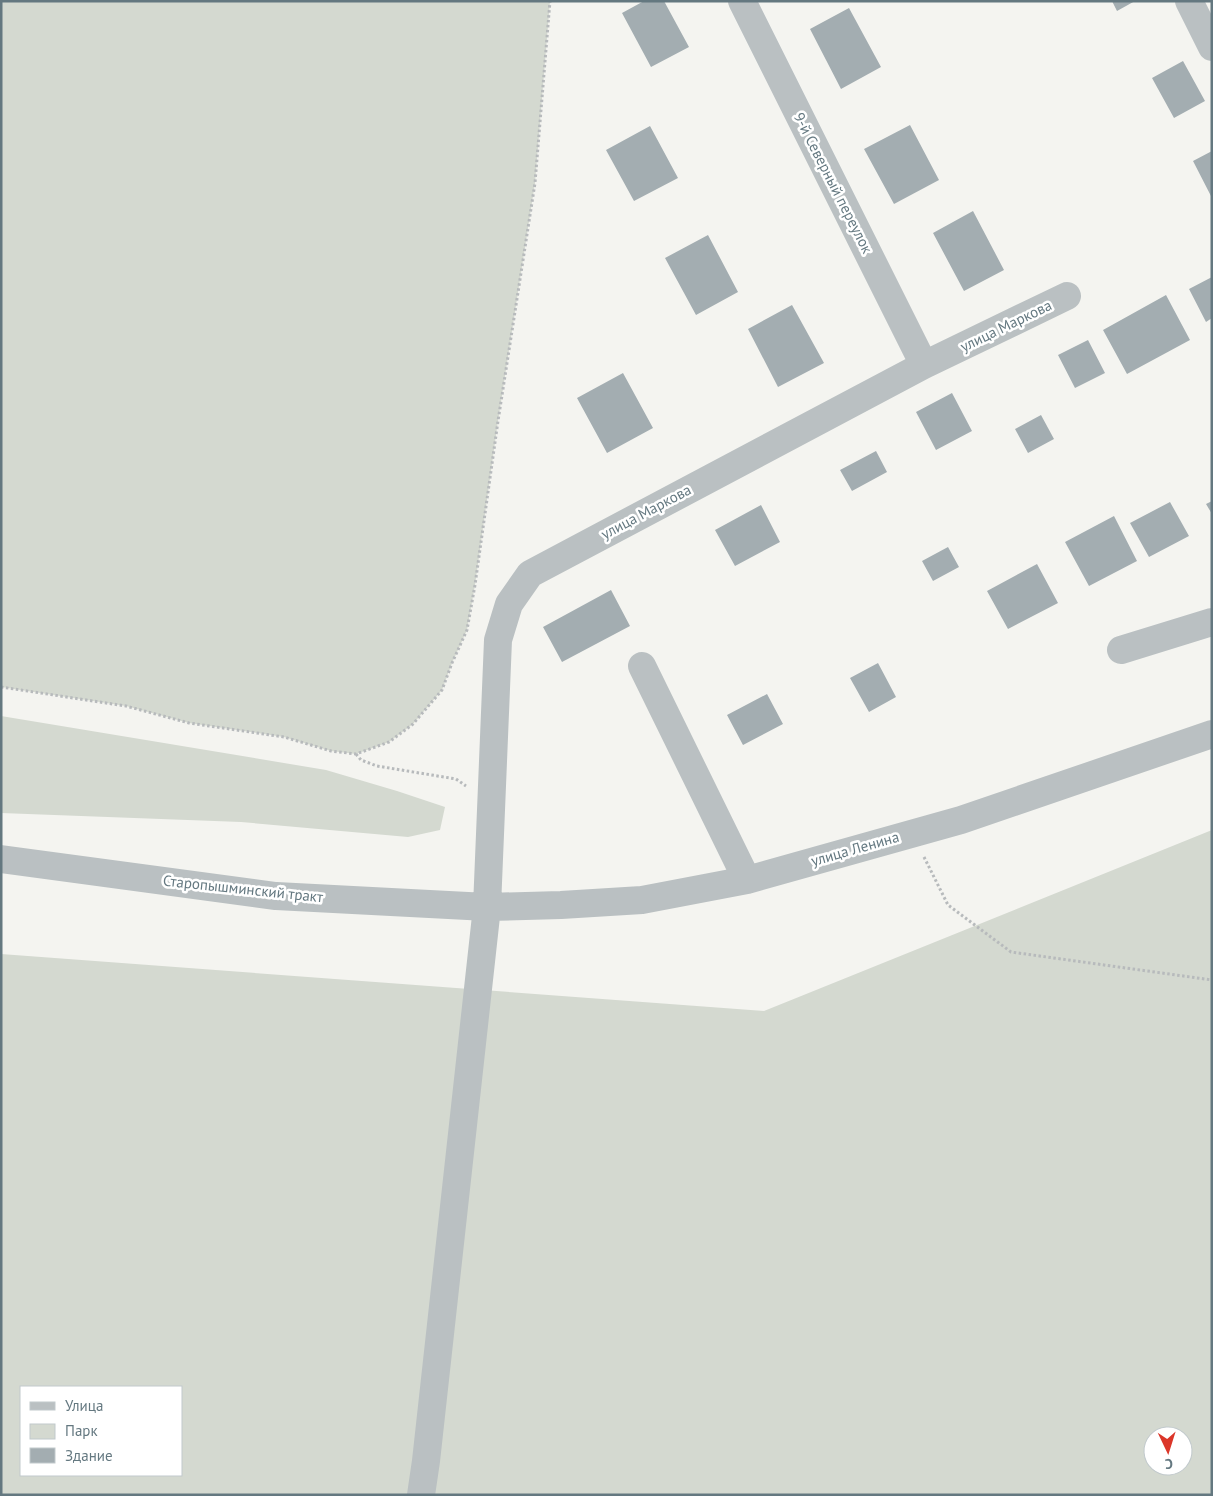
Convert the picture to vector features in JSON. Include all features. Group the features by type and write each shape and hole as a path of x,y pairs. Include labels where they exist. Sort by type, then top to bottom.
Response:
{"street":[{"name":"9-й Северный переулок","path":"742,1 924,365"},
{"path":"1189,1 1212,48"},
{"name":"улица Маркова","path":"420,1495 428,1441 486,907 498,640 509,604 530,574 924,365 1067,296"},
{"path":"1120,650 1212,622"},
{"path":"642,666 747,880"},
{"name":"улица Ленина","path":"486,907 642,900 747,880 960,820 1212,734"},
{"name":"Старопышминский тракт","path":"1,859 276,896 486,907"}],"path":[{"path":"1,687 126,706 189,723 284,737 332,751 356,754 389,742 413,724 442,690 452,662 467,630 475,585 535,183 550,1"},
{"path":"356,754 361,760 377,766 456,779 476,793 490,818"},
{"path":"912,833 948,905 1011,952 1212,980"}],"green space":[{"path":"1,1 550,1 535,183 467,630 442,690 413,724 389,742 356,754 331,751 284,737 189,723 126,706 1,687"},
{"path":"1,716 326,770 445,807 440,830 408,837 241,822 1,813"},
{"path":"1212,830 1212,1495 1,1495 1,954 764,1011"}],"building":[{"path":"644,1 664,1 689,47 651,67 622,13"},
{"path":"1112,1 1135,1 1117,11"},
{"path":"849,8 881,67 841,89 810,29"},
{"path":"1183,61 1205,101 1174,118 1152,78"},
{"path":"910,125 939,180 894,204 864,149"},
{"path":"650,126 678,178 634,201 606,150"},
{"path":"1212,151 1212,198 1193,161"},
{"path":"973,211 1004,270 964,291 933,233"},
{"path":"708,235 738,292 696,315 665,258"},
{"path":"1212,277 1212,318 1206,322 1189,289"},
{"path":"1166,295 1190,340 1127,374 1103,330"},
{"path":"792,305 824,363 778,387 748,329"},
{"path":"1088,340 1105,373 1075,388 1058,355"},
{"path":"623,373 653,428 607,453 577,398"},
{"path":"952,393 972,431 936,450 916,412"},
{"path":"1041,415 1054,439 1028,453 1015,429"},
{"path":"876,451 887,472 852,491 840,470"},
{"path":"1212,501 1212,514 1206,504"},
{"path":"1170,502 1189,536 1149,557 1130,523"},
{"path":"761,505 780,542 735,566 715,530"},
{"path":"1114,516 1137,561 1089,586 1065,542"},
{"path":"948,547 959,567 933,581 922,561"},
{"path":"1037,564 1058,603 1008,629 987,591"},
{"path":"611,590 630,626 562,662 543,627"},
{"path":"878,663 896,697 869,712 850,678"},
{"path":"767,694 783,724 743,745 727,715"}]}
